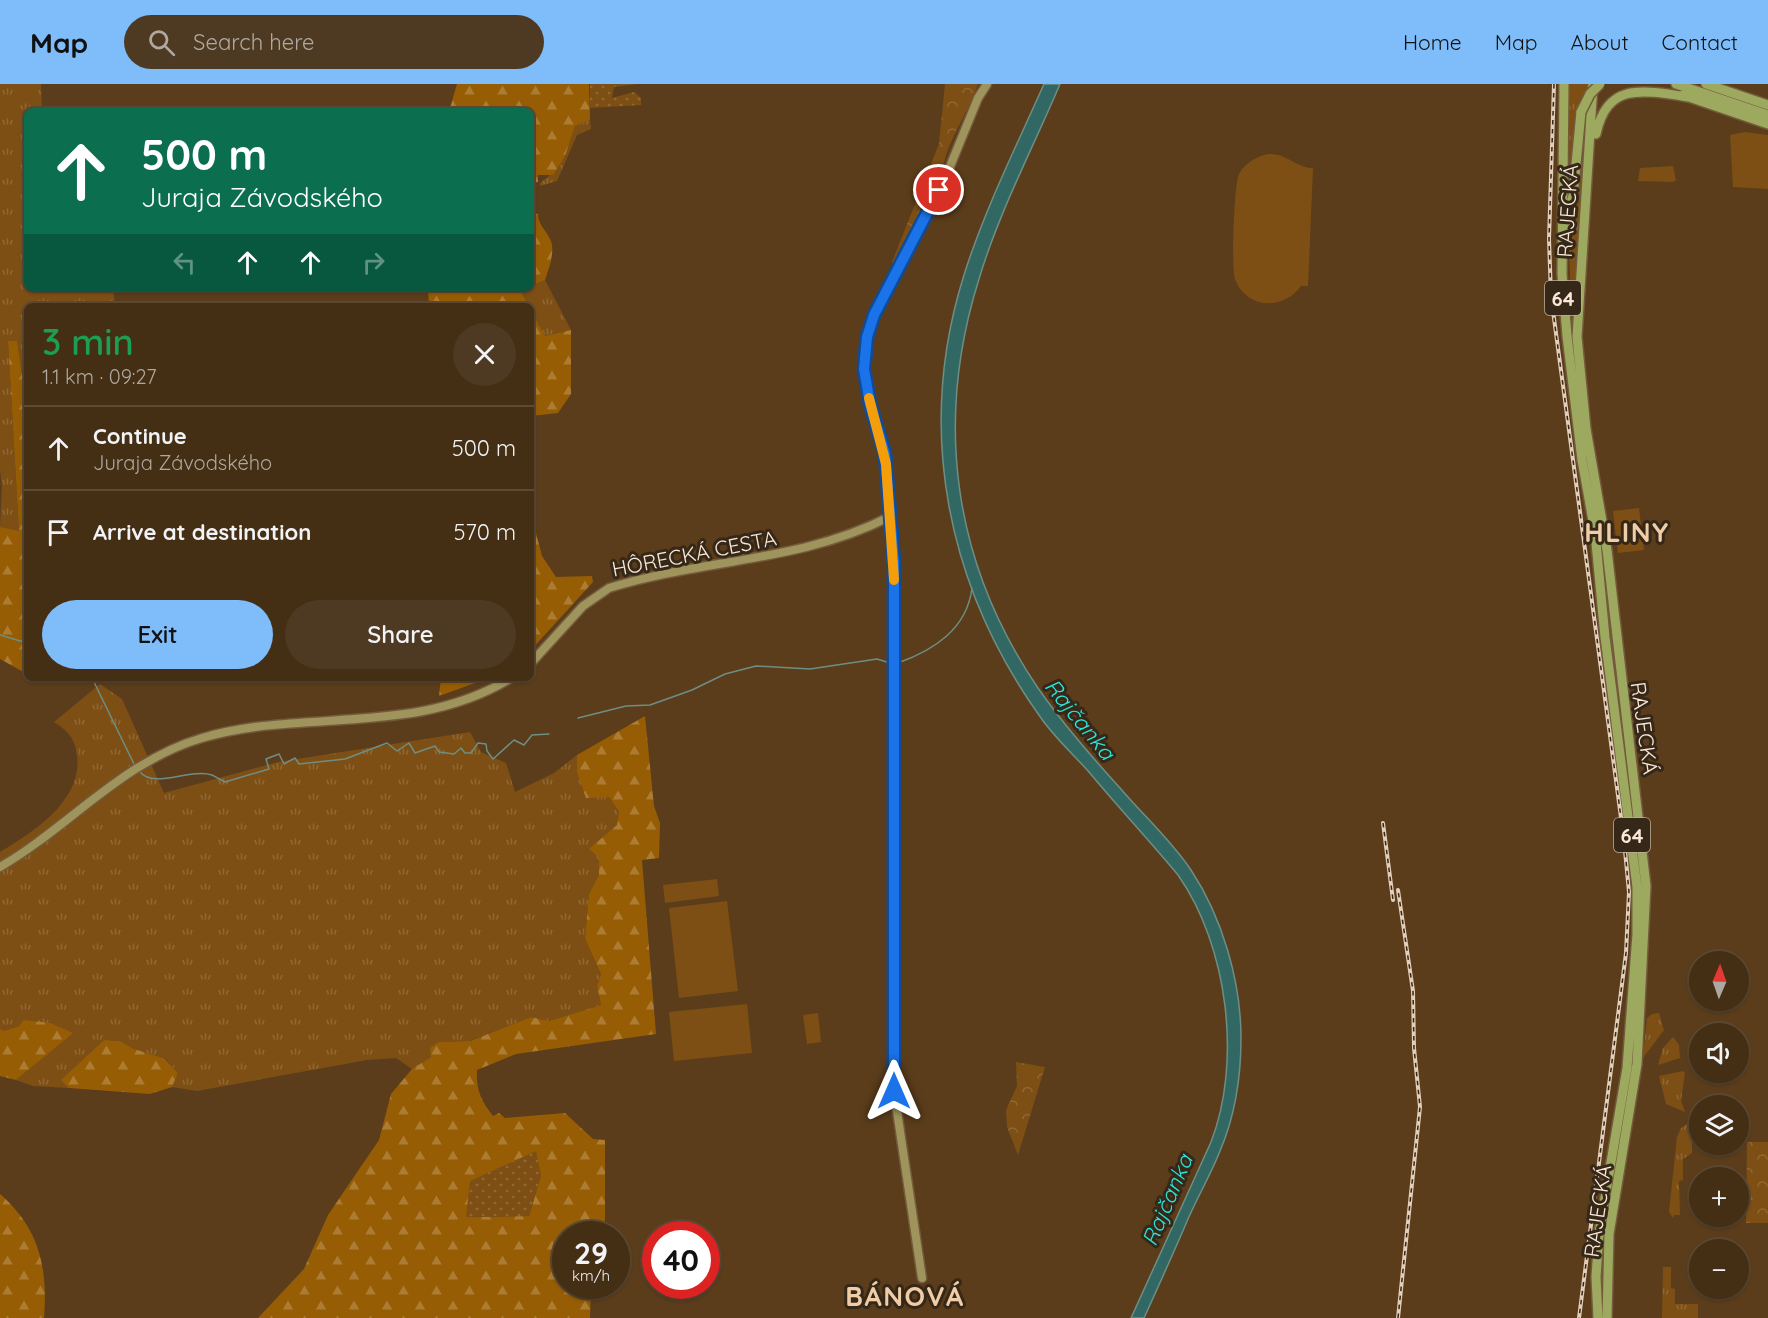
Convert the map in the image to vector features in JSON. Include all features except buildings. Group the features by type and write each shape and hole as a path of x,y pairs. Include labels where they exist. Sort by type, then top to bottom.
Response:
{"main road":[{"path":"1562,244 1564,84"},
{"path":"1590,144 1593,84"},
{"path":"1562,244 1568,227 1581,112 1590,94 1600,84"},
{"path":"1656,84 1768,124"},
{"path":"1676,84 1768,115"},
{"path":"1706,84 1768,105"},
{"path":"1590,144 1596,134 1603,105 1616,92 1642,89 1689,97"},
{"name":"RAJECKÁ","path":"1590,144 1577,337 1580,379 1590,457 1604,533 1646,886 1637,1064 1609,1234 1607,1318"},
{"name":"RAJECKÁ","path":"1562,244 1568,353 1582,460 1595,532 1605,637 1637,887 1637,934 1627,1068 1599,1233 1598,1318"}],"street":[{"path":"922,1278 894,1091 894,562 885,454 865,380 867,337 882,300 949,170 978,98 987,84"},
{"name":"HÔRECKÁ CESTA","path":"534,660 583,606 609,588 803,550 846,536 890,517"},
{"path":"0,867 137,769 162,753 201,738 236,730 418,713 466,699 505,681"}],"green space":[{"path":"0,84 41,84 42,108 24,108 24,291 113,291 115,303 24,303 24,386 17,341 8,341 19,532 0,527 2,486 0,470"},
{"path":"457,84 589,84 590,120 575,126 565,156 553,175 538,175 538,182 534,183 534,108 450,108"},
{"path":"590,84 638,84 614,87 612,98 634,92 641,98 641,105 590,108"},
{"path":"945,84 978,84 950,144 944,163 941,164 941,174 893,264 939,144"},
{"path":"1567,84 1590,84 1590,87 1575,113 1574,162 1566,202"},
{"path":"1589,102 1580,243 1569,243 1583,116"},
{"path":"590,120 591,129 577,135 557,181 540,186 540,183 558,165 575,126"},
{"path":"1745,132 1768,135 1768,189 1733,187 1730,135"},
{"path":"1268,154 1275,154 1301,166 1313,168 1308,286 1301,286 1285,300 1275,303 1256,301 1247,296 1240,289 1234,272 1233,244 1239,174 1251,161"},
{"path":"1673,166 1676,180 1673,182 1638,181 1640,168"},
{"path":"534,213 538,214 539,221 551,241 551,260 545,280 534,285"},
{"path":"1569,245 1579,246 1575,362 1593,497 1573,362"},
{"path":"545,280 571,330 545,336 534,315 534,303 528,303 522,291 534,291 534,285"},
{"path":"428,291 521,291 527,303 429,303"},
{"path":"534,316 545,336 571,330 571,394 558,413 534,416"},
{"path":"8,341 17,341 24,386 24,672 0,659 0,527 19,531"},
{"path":"1639,508 1644,550 1618,553 1613,511"},
{"path":"534,525 542,556 556,577 592,576 593,582 534,647"},
{"path":"441,681 481,681 439,696"},
{"path":"100,684 122,699 164,793 278,762 470,732 481,752 506,763 515,792 554,773 577,755 577,772 609,797 619,810 617,825 599,857 599,876 589,894 585,938 601,976 597,986 601,1005 549,1021 531,1017 469,1041 439,1042 431,1057 412,1069 396,1058 367,1060 197,1091 172,1087 178,1073 165,1058 134,1049 120,1041 104,1040 63,1079 69,1088 33,1086 16,1080 72,1033 25,1020 19,1026 4,1031 0,1029 0,852 41,824 65,800 77,771 77,755 75,744 70,736 54,722"},
{"path":"645,716 654,806 660,823 659,858 642,860 656,1034 516,1054 477,1070 477,1084 485,1105 493,1116 499,1113 505,1118 565,1113 593,1139 605,1140 605,1221 552,1221 552,1299 591,1299 590,1318 258,1318 304,1269 328,1215 379,1140 391,1094 412,1069 431,1057 430,1048 439,1042 470,1041 531,1017 549,1021 601,1005 597,986 601,975 585,938 589,894 599,875 599,857 589,849 617,825 619,811 609,797 586,798 577,772 577,755","holes":["541,1175 529,1216 467,1217"]},
{"path":"717,879 719,896 665,903 663,885"},
{"path":"727,901 738,991 679,998 669,908"},
{"path":"747,1004 752,1053 674,1061 669,1012"},
{"path":"818,1013 821,1042 807,1044 803,1015"},
{"path":"1659,1013 1664,1030 1643,1058 1647,1018"},
{"path":"24,1020 50,1023 73,1033 16,1080 0,1076 0,1029 4,1031 19,1026"},
{"path":"1673,1037 1679,1045 1680,1058 1658,1065 1663,1048"},
{"path":"104,1040 120,1041 134,1049 164,1058 178,1073 172,1087 150,1094 69,1088 61,1080"},
{"path":"1016,1062 1045,1067 1018,1155 1007,1127 1006,1110 1017,1086"},
{"path":"1683,1071 1685,1073 1681,1101 1685,1112 1666,1104 1659,1076"},
{"path":"1689,1123 1689,1155 1683,1159 1683,1180 1679,1181 1680,1215 1674,1215 1673,1218 1669,1212 1677,1137 1681,1128"},
{"path":"1749,1142 1768,1142 1768,1223 1749,1223 1749,1167 1747,1167"},
{"path":"536,1151 541,1175 529,1216 466,1217 470,1181"},
{"path":"0,1194 24,1221 38,1250 44,1282 44,1318 0,1318"},
{"path":"1663,1267 1671,1267 1671,1288 1675,1289 1675,1304 1698,1304 1698,1318 1662,1318"}],"water":[{"path":"1044,84 1060,84 996,229 979,279 965,333 957,386 955,438 960,490 970,541 987,591 1009,640 1038,688 1088,752 1175,848 1202,888 1228,950 1238,994 1240,1016 1241,1052 1238,1081 1225,1138 1144,1318 1131,1318 1211,1142 1221,1110 1226,1077 1227,1041 1225,1005 1219,970 1209,935 1178,875 1052,732 1009,668 982,615 962,561 949,506 942,449 942,391 949,333 964,275 991,203"}],"waterway":[{"path":"898,663 924,652 947,636 963,615 972,588"},
{"path":"0,635 24,642"},
{"path":"578,718 626,706 650,705 692,690 725,674 756,666 810,669 877,659 890,663"},
{"path":"93,681 135,766"},
{"path":"140,772 154,779 193,774 212,775 225,782 269,769 266,759 279,754 284,764 295,758 299,764 345,759 387,743 397,751 409,743 415,753 435,746 439,752 454,754 461,748 465,753 471,753 478,743 486,744 487,751 493,759 514,740 524,745 532,735 549,734"}],"railway":[{"path":"1554,84 1549,239 1551,296 1629,892 1626,953 1579,1318"},
{"path":"1383,823 1393,900"},
{"path":"1398,890 1413,991 1414,1048 1420,1107 1398,1318"}],"slow traffic":[{"path":"869,398 885,454 894,580"}],"district":[{"name":"HLINY","path":"1627,532"},
{"name":"BÁNOVÁ","path":"905,1296"}],"route":[{"path":"894,1091 894,562 885,454 867,392 864,358 867,337 874,315 939,190"}],"water label":[{"name":"Rajčanka","path":"1080,719"},
{"name":"Rajčanka","path":"1167,1200"}]}
